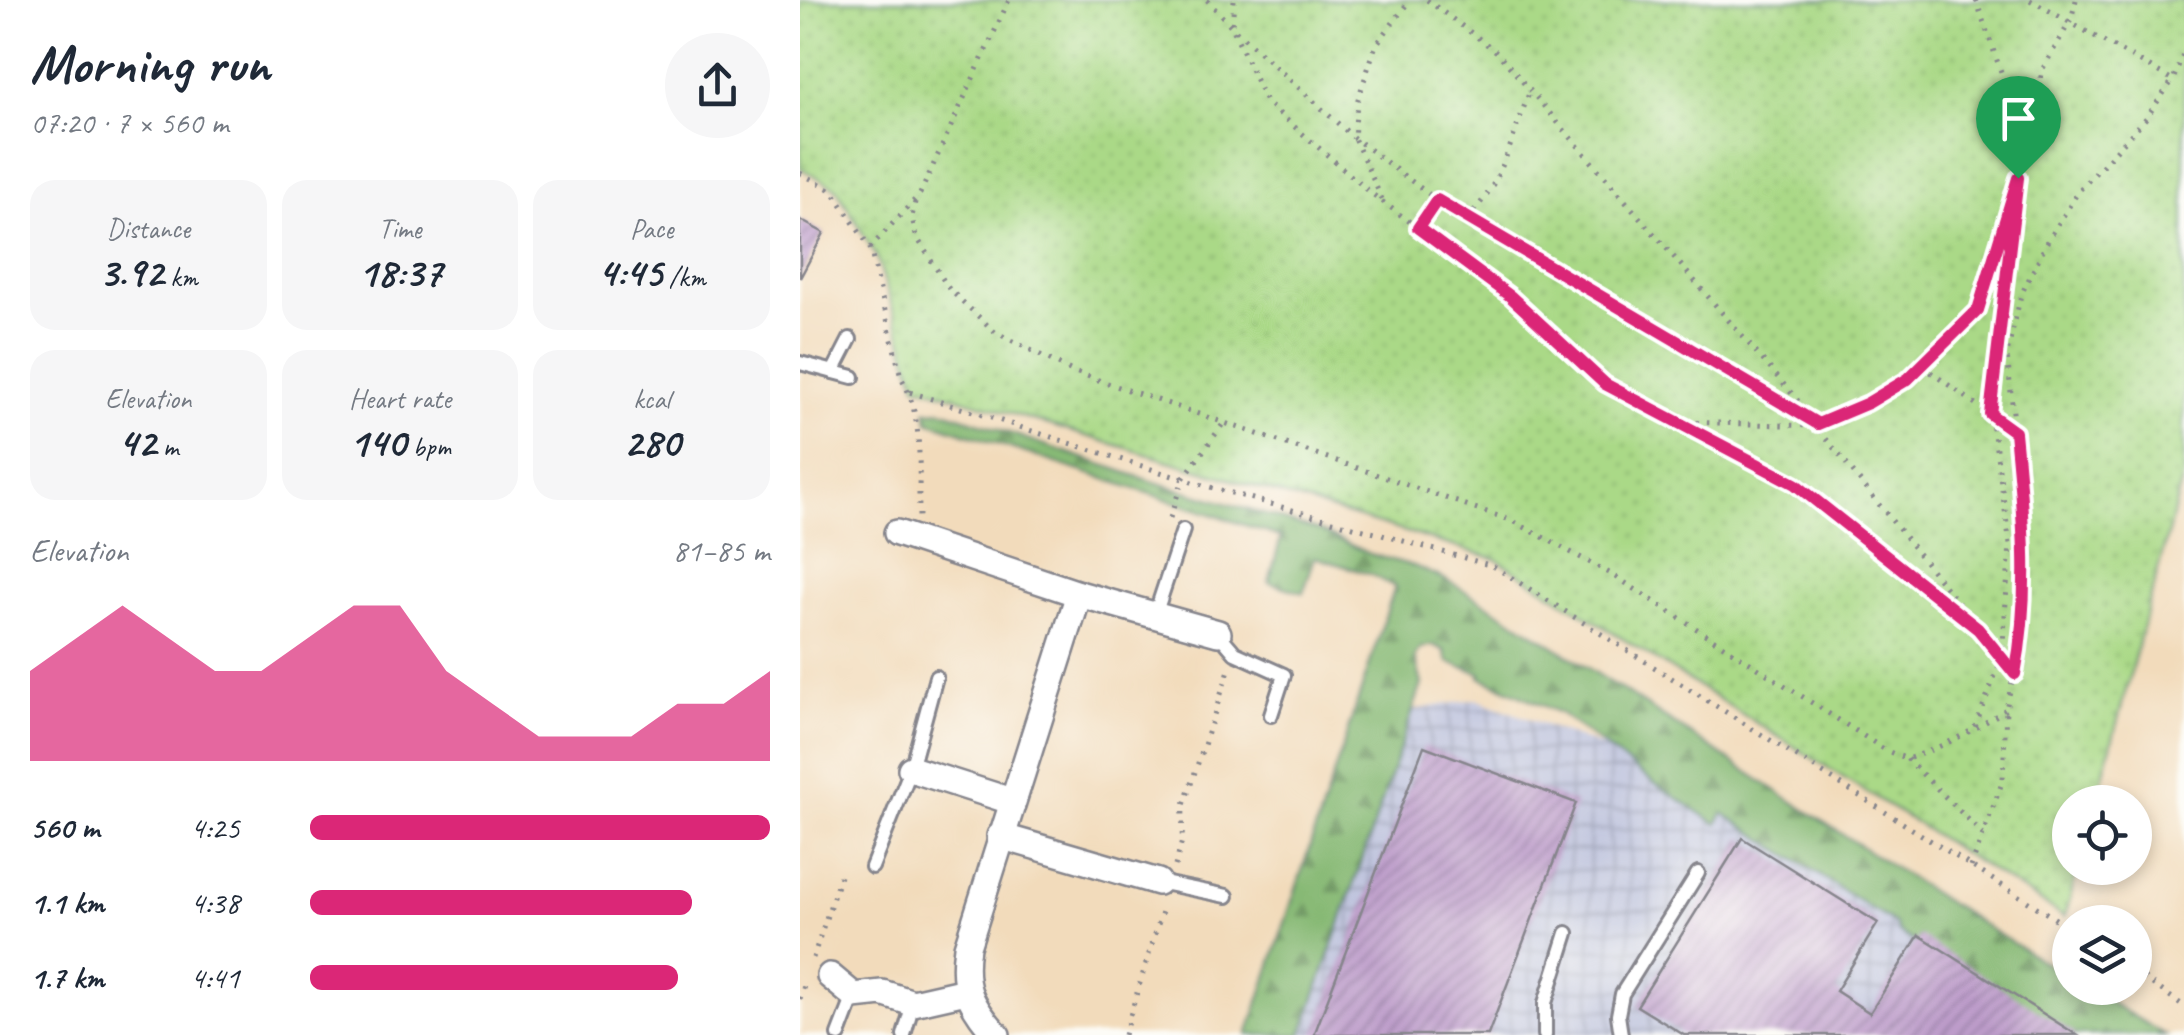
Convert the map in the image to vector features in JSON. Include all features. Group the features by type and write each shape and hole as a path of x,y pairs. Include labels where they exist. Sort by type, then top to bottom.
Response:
{"street":[{"path":"908,536 1154,615 1226,643"},
{"path":"997,1035 966,990 967,946 1079,594"},
{"path":"910,769 1011,802"},
{"path":"1000,836 1164,884"},
{"path":"830,976 854,996 882,993 913,1004 966,990"}],"lane":[{"path":"833,372 850,339"},
{"path":"800,363 853,377"},
{"path":"1154,615 1183,530"},
{"path":"1226,643 1284,674 1272,716"},
{"path":"872,867 910,769 936,677"},
{"path":"1621,1035 1618,1015 1622,994 1698,873"},
{"path":"1164,884 1228,896"},
{"path":"1545,1035 1545,1003 1568,933"},
{"path":"839,1035 854,996"},
{"path":"904,1035 913,1004"}],"path":[{"path":"1009,0 915,202 912,227 949,289 995,332 1072,372 1513,520 1612,575 1906,759 1983,834"},
{"path":"1207,0 1232,28 1354,138 1437,200 1817,425"},
{"path":"1234,0 1232,28 1266,102 1383,202 1510,296 1605,384 1795,484 1978,629"},
{"path":"1383,202 1354,138 1357,102 1376,45 1410,0"},
{"path":"1427,0 1497,52 1817,425 2015,674"},
{"path":"1974,730 2002,658 2010,544 1990,414 2018,178 2015,112 1976,0"},
{"path":"2030,0 2173,80"},
{"path":"1682,422 1817,425 1868,403 1908,379 1978,310 2033,128 2042,70 2070,20 2076,0"},
{"path":"1971,867 2003,780 2006,709 2024,627 2025,558 2007,354 2021,295 2078,192 2146,118 2173,80 2184,51"},
{"path":"1466,218 1478,207 1498,174 1530,90"},
{"path":"800,173 832,190 870,248 902,377 917,419 908,536"},
{"path":"1418,228 1437,200"},
{"path":"870,248 915,202"},
{"path":"1922,366 2015,432"},
{"path":"910,392 1192,482 1494,566 2052,917"},
{"path":"1124,1035 1164,884 1182,841 1182,808 1226,643"},
{"path":"1906,759 1974,730 2006,709"},
{"path":"800,1000 840,876"},
{"path":"2152,984 2184,1006"}],"shaded area":[{"path":"1476,699 1793,818 2052,991 2052,1005 2073,1005 2118,1035 1279,1035 1384,715"}],"green space":[{"path":"800,0 2184,0 2184,473 2101,785 2052,785 2052,885 2073,885 2068,905 2052,905 2052,909 1496,559 916,385 877,258 836,188 800,168"},
{"path":"942,410 1148,480 1320,531 1370,554 1447,580 2052,967 2052,1005 2115,1005 2165,1035 2065,1035 1899,932 1895,924 1723,813 1717,824 1560,713 1480,677 1481,673 1448,662 1444,650 1433,645 1421,648 1415,657 1422,684 1302,1035 1248,1035 1395,587 1372,575 1315,557 1303,593 1269,582 1281,537 928,421 926,411"}],"building":[{"path":"800,220 824,233 800,278"},
{"path":"1424,746 1576,803 1488,1035 1314,1035"},
{"path":"1742,838 1878,923 1836,991 1870,1013 1919,935 2077,1035 1684,1035 1637,1006"}],"route":[{"path":"2018,178 1990,414 2015,432 2022,500 2024,627 2015,674 1978,629 1795,484 1605,384 1510,296 1418,228 1437,200 1818,424 1868,403 1908,379 1978,310 2018,178"}]}
